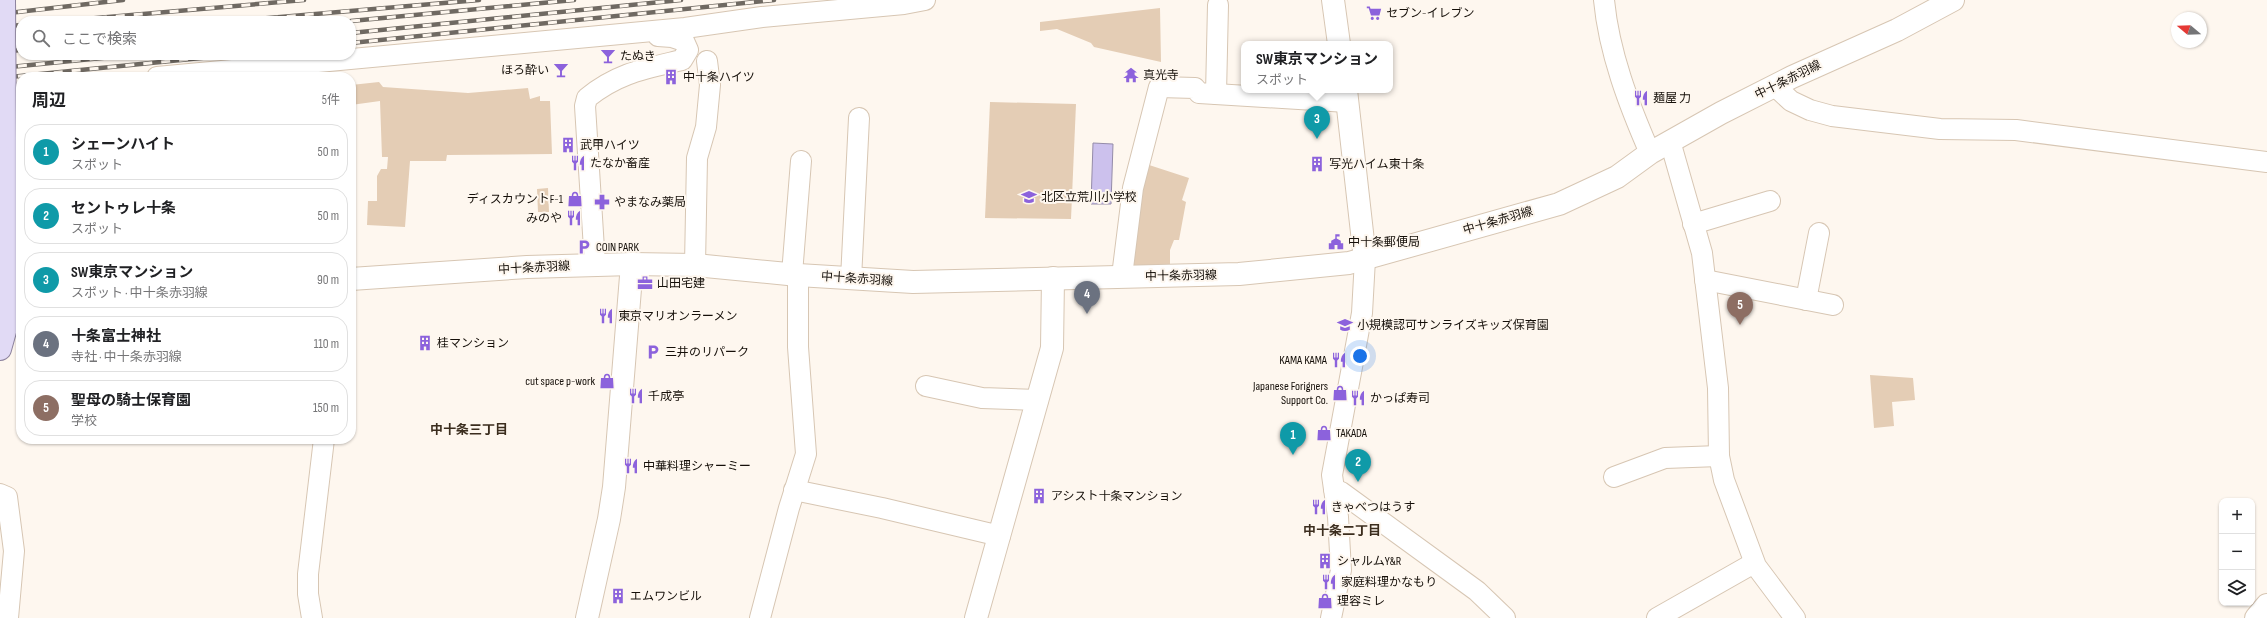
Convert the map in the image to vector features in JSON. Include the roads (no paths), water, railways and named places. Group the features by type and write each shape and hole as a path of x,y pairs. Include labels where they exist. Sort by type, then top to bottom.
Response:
{"main road":[{"path":"0,349 10,304 5,137 4,0"},
{"path":"1333,0 1339,41"},
{"name":"中十条赤羽線","path":"356,279 520,268 632,264 695,265 795,275 913,282 1122,276 1171,277 1296,270 1365,259 1559,204 1617,177 1650,153 1670,141 1775,86 1897,30 1953,0"},
{"path":"1346,96 1365,259"},
{"path":"587,618 610,519 614,487 632,264"},
{"path":"976,618 1052,348 1053,278"},
{"path":"2256,618 2267,605"}],"street":[{"path":"356,58 637,32 762,17 820,14 925,0"},
{"path":"1604,0 1606,20 1616,59 1634,115 1650,153"},
{"path":"1216,94 1218,5"},
{"path":"595,265 585,106 587,98 604,84 626,74 682,60 688,50 684,41 672,37 643,36 637,32"},
{"path":"210,72 338,60"},
{"path":"695,265 698,158 706,128 710,86 707,61"},
{"path":"1775,86 1791,101 1810,110 1832,116 1940,129 2016,130 2267,162"},
{"path":"1122,276 1133,188 1160,87 1195,88 1199,92 1216,94 1346,96"},
{"path":"0,97 16,96"},
{"path":"851,279 859,118"},
{"path":"1670,141 1702,253 1718,388 1719,456 1724,480 1754,563 1795,618"},
{"path":"760,618 794,490 806,454 798,347 795,275 801,161"},
{"path":"1693,224 1770,201"},
{"path":"1806,300 1819,233"},
{"path":"1331,618 1341,570 1332,476 1333,461 1354,367 1362,313 1365,259"},
{"path":"1705,280 1833,305"},
{"path":"926,386 982,398 1038,400"},
{"path":"312,618 308,594 308,574 323,444"},
{"path":"1614,477 1665,458 1719,456"},
{"path":"1334,489 1341,492 1477,591 1505,618"},
{"path":"794,490 882,508 1000,536"},
{"path":"0,494 7,497 14,551 8,618"},
{"path":"1657,618 1754,563"}],"railway":[{"path":"0,1 8,0"},
{"path":"0,14 123,0"},
{"path":"120,16 304,0"},
{"path":"292,16 479,0"},
{"path":"356,21 574,0"},
{"path":"356,32 681,0"},
{"path":"356,42 774,0"},
{"path":"0,27 16,25"},
{"path":"0,42 16,40"},
{"path":"0,52 16,50"},
{"path":"0,68 81,60"},
{"path":"60,72 181,60"},
{"path":"0,78 16,76"}],"place":[{"name":"セブン-イレブン","path":"1374,13"},
{"name":"たぬき","path":"608,56"},
{"name":"ほろ酔い","path":"561,70"},
{"name":"真光寺","path":"1131,75"},
{"name":"中十条ハイツ","path":"671,77"},
{"name":"麺屋 力","path":"1641,98"},
{"name":"SW東京マンション","path":"1317,139"},
{"name":"武甲ハイツ","path":"568,145"},
{"name":"たなか畜産","path":"578,163"},
{"name":"写光ハイム東十条","path":"1317,164"},
{"name":"北区立荒川小学校","path":"1029,197"},
{"name":"ディスカウントF-1","path":"575,199"},
{"name":"やまなみ薬局","path":"602,202"},
{"name":"みのや","path":"574,218"},
{"name":"中十条郵便局","path":"1336,242"},
{"name":"COIN PARK","path":"584,247"},
{"name":"山田宅建","path":"645,283"},
{"name":"十条富士神社","path":"1087,314"},
{"name":"東京マリオンラーメン","path":"606,316"},
{"name":"小規模認可サンライズキッズ保育園","path":"1345,325"},
{"name":"聖母の騎士保育園","path":"1740,325"},
{"name":"桂マンション","path":"425,343"},
{"name":"三井のリパーク","path":"653,352"},
{"name":"KAMA KAMA","path":"1339,360"},
{"name":"cut space p-work","path":"607,381"},
{"name":"Japanese Forigners Support Co.","path":"1340,393"},
{"name":"千成亭","path":"636,396"},
{"name":"かっぱ寿司","path":"1358,398"},
{"name":"TAKADA","path":"1324,433"},
{"name":"シェーンハイト","path":"1293,455"},
{"name":"中華料理シャーミー","path":"631,466"},
{"name":"セントゥレ十条","path":"1358,482"},
{"name":"アシスト十条マンション","path":"1039,496"},
{"name":"きゃべつはうす","path":"1319,507"},
{"name":"シャルムY&R","path":"1325,561"},
{"name":"家庭料理かなもり","path":"1329,582"},
{"name":"エムワンビル","path":"618,596"},
{"name":"理容ミレ","path":"1325,601"}],"district":[{"name":"中十条三丁目","path":"469,430"},
{"name":"中十条二丁目","path":"1342,531"}]}
